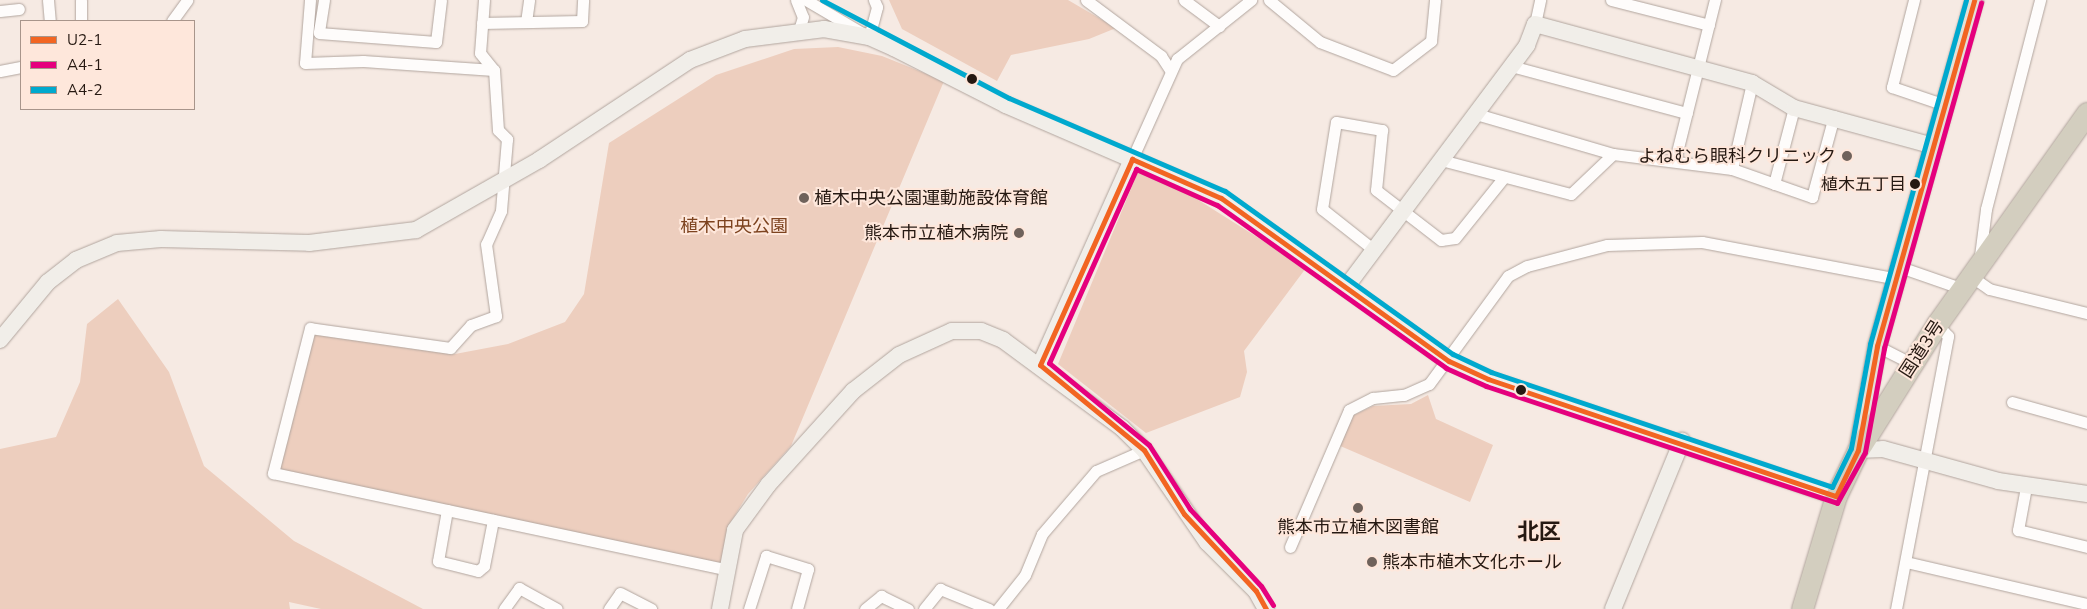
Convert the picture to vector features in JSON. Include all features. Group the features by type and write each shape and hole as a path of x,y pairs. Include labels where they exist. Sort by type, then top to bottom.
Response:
{"highway":[{"name":"国道3号","path":"1802,609 1836,496 1858,450 1937,324 2087,113"}],"main road":[{"path":"1858,450 1877,346 1974,0"}],"street":[{"path":"48,0 50,20"},
{"path":"81,0 82,20"},
{"path":"173,20 186,0"},
{"path":"310,0 305,64 363,61 494,70"},
{"path":"324,0 319,33 436,42 441,0"},
{"path":"484,0 480,53 494,70 498,130 507,139 501,211 486,244 496,316 471,325 450,348 310,328 273,473 725,569"},
{"path":"526,22 529,0"},
{"path":"482,23 582,21 584,0"},
{"path":"796,0 803,17 799,30"},
{"path":"806,0 821,3 870,37 1006,105 1220,198 1347,286 1449,361 1488,379 1682,441 1771,477 1836,496"},
{"path":"870,37 877,7 874,0"},
{"path":"1086,0 1161,56 1170,70"},
{"path":"1184,0 1219,26"},
{"path":"1040,365 1170,70 1251,0"},
{"path":"1269,0 1320,42 1393,70 1431,41 1435,0"},
{"path":"1347,286 1511,66 1528,46 1540,0"},
{"path":"1611,0 1709,25"},
{"path":"1676,160 1700,68 1715,0"},
{"path":"1914,0 1892,87 1945,105"},
{"path":"1971,276 1986,208 2040,0"},
{"path":"0,11 19,9"},
{"path":"1535,24 1752,83 1794,108 1834,116 1934,146"},
{"path":"0,340 48,282 76,260 117,243 161,238 309,243 416,230 505,181 690,60 745,39 799,30 870,37"},
{"path":"1511,66 1687,113"},
{"path":"0,71 20,67"},
{"path":"1732,169 1752,83"},
{"path":"1774,184 1794,108"},
{"path":"1476,114 1613,154 1676,160 1732,169 1812,197 1834,116"},
{"path":"1374,250 1322,209 1336,122 1382,130 1375,188 1441,240 1451,242 1504,176"},
{"path":"1441,160 1571,194 1613,154"},
{"path":"1290,548 1349,410 1372,398 1404,395 1429,384 1449,361 1508,276 1569,253 1607,245 1734,245 1798,263 1898,273 1971,276 1990,289 2087,313"},
{"path":"1896,609 1948,336 1937,324"},
{"path":"720,609 725,569 736,530 750,506 853,391 899,355 952,331 981,331 1040,365 1144,450 1184,514 1256,591 1266,609"},
{"path":"1877,346 1912,364"},
{"path":"2012,402 2087,423"},
{"path":"1612,609 1682,441"},
{"path":"1858,450 1883,448 2026,487 2087,494"},
{"path":"998,609 1025,575 1042,534 1096,470 1144,450"},
{"path":"2026,487 2018,530 2087,547"},
{"path":"447,510 438,561 478,571 484,566 493,520"},
{"path":"749,609 766,556 808,569 797,609"},
{"path":"1906,562 2087,604"},
{"path":"504,609 519,588 557,609"},
{"path":"924,609 940,589 989,609"},
{"path":"610,609 620,593 651,609"},
{"path":"865,609 881,596 908,609"}],"green space":[{"path":"889,0 1068,0 1116,28 1089,39 1011,55 997,81 902,29"},
{"name":"植木中央公園","path":"838,47 882,56 944,81 791,446 748,494 729,525 721,563 284,472 279,466 309,336 318,331 455,354 508,344 565,322 584,294 609,143 716,75 794,49"},
{"path":"1138,172 1184,191 1306,268 1244,351 1247,372 1240,397 1146,433 1058,364"},
{"path":"118,299 169,372 204,466 294,541 423,609 321,609 289,602 290,609 0,609 0,449 56,437 80,382 87,324"},
{"path":"1428,395 1436,419 1493,445 1470,502 1338,445 1352,416 1373,406 1411,404"}],"transit line":[{"name":"A4-2","path":"822,0 1009,98 1225,191 1453,354 1491,372 1832,487 1851,448 1870,344 1966,0"},
{"name":"U2-1","path":"1266,609 1256,591 1184,514 1144,450 1040,365 1132,159 1221,198 1449,361 1488,379 1836,496 1858,450 1877,346 1974,0"},
{"name":"A4-1","path":"1273,605 1261,586 1190,509 1149,445 1049,363 1136,169 1217,205 1446,368 1486,386 1837,503 1865,452 1884,348 1981,2"}],"place":[{"name":"よねむら眼科クリニック","path":"1847,156"},
{"name":"植木五丁目","path":"1915,184"},
{"name":"植木中央公園運動施設体育館","path":"804,198"},
{"name":"熊本市立植木病院","path":"1019,233"},
{"name":"熊本市立植木図書館","path":"1358,508"},
{"name":"熊本市植木文化ホール","path":"1372,562"}],"district":[{"name":"北区","path":"1539,532"}]}
